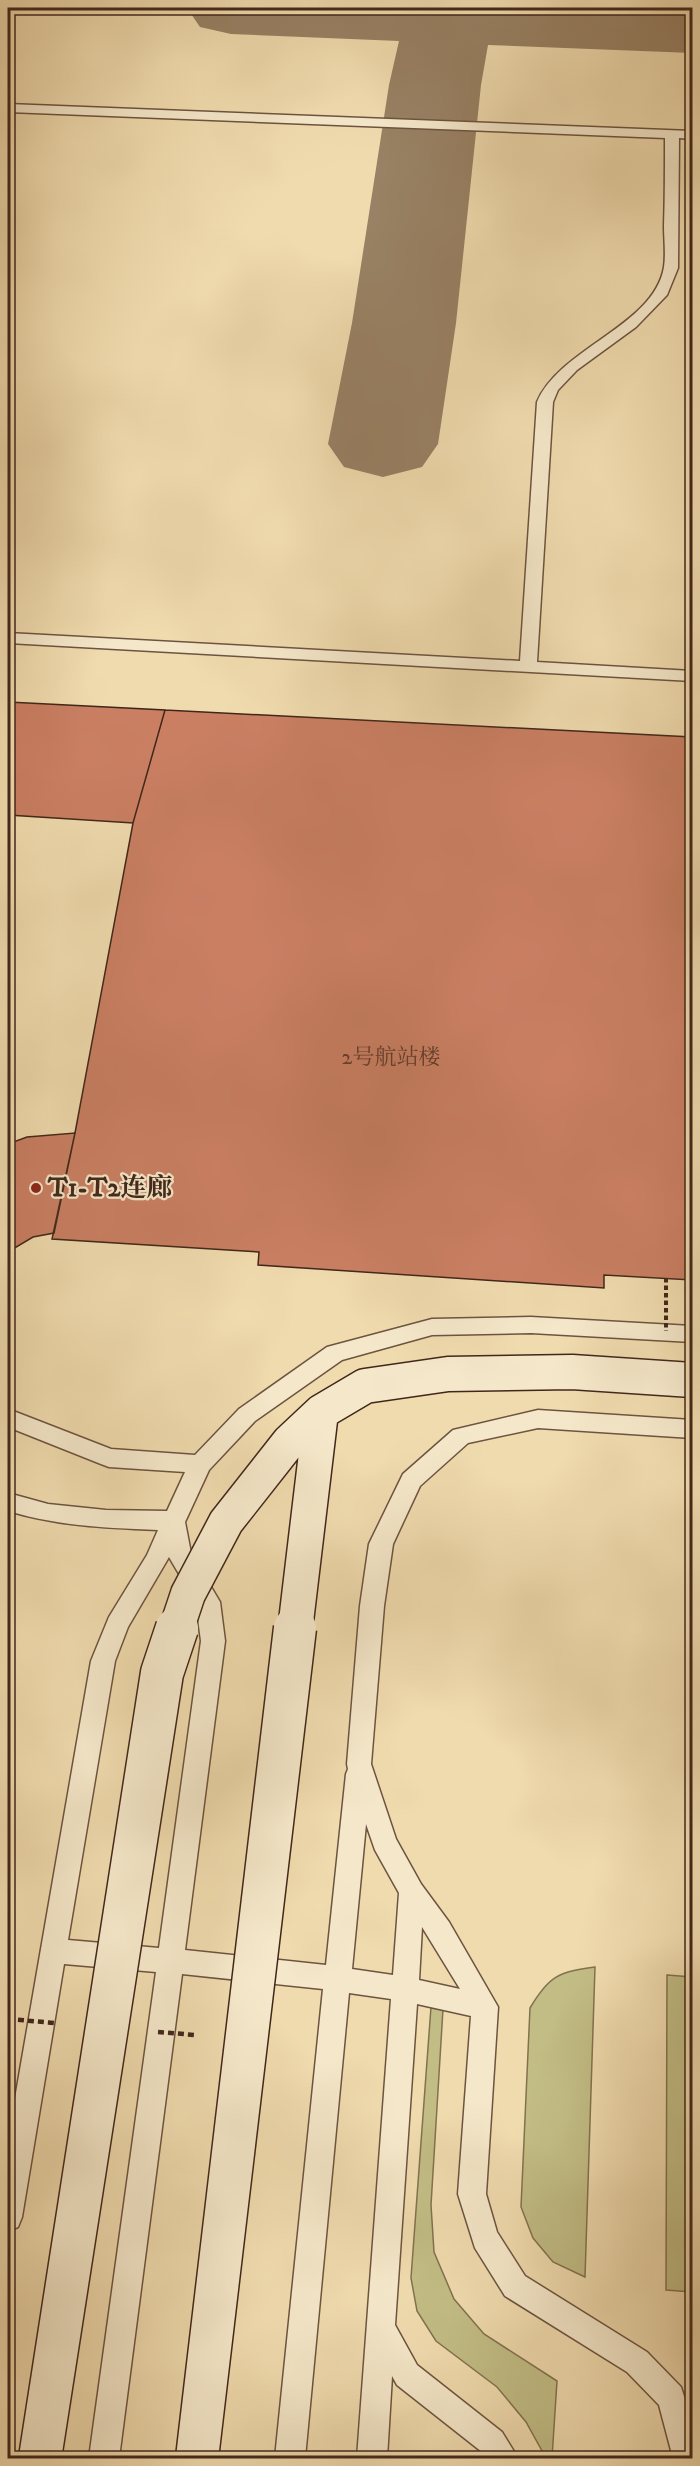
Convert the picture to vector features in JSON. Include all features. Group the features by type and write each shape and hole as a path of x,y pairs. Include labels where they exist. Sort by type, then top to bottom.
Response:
{"main road":[{"path":"40,2458 162,1673 188,1594 226,1522 289,1442 321,1412 365,1386 448,1374 572,1372 693,1380"},
{"path":"197,2458 321,1412"}],"lane":[{"path":"8,108 693,135"},
{"path":"528,667 545,402 551,388 572,367 631,324 660,295 670,268 672,135"},
{"path":"8,638 693,676"},
{"path":"8,2217 103,1660 117,1624 156,1560 200,1464 247,1415 335,1353 432,1327 531,1325 693,1334"},
{"path":"8,1418 109,1458 200,1464"},
{"path":"290,2458 359,1764 372,1605 381,1544 411,1480 461,1436 538,1419 693,1429"},
{"path":"8,1502 60,1514 106,1519 173,1521"},
{"path":"104,2458 213,1641 208,1602 180,1555 173,1521"},
{"path":"359,1764 384,1842 412,1892 440,1930 484,2007 472,2194 485,2238 515,2286 637,2362 671,2397 689,2458 693,2454"},
{"path":"372,2458 412,1892"},
{"path":"53,1952 171,1961 338,1980 405,1989 484,2007"},
{"path":"380,2328 407,2375 492,2442 503,2458"}],"shaded area":[{"path":"595,1967 585,2277 553,2262 533,2238 521,2207 530,2008 543,1989 556,1977 572,1971"},
{"path":"667,1975 692,1977 692,2292 666,2290"},
{"path":"431,2007 443,2009 431,2205 434,2252 454,2299 484,2334 557,2381 552,2458 546,2458 526,2422 497,2387 436,2341 417,2311 411,2278"}],"building":[{"path":"8,702 165,710 133,823 8,815"},
{"path":"165,710 692,737 692,1280 604,1275 604,1288 258,1265 259,1252 52,1239 75,1133 133,823"},
{"name":"T1-T2连廊","path":"75,1133 54,1233 33,1237 8,1252 8,1144 27,1137"}],"taxiway":[{"path":"231,8 448,16"},
{"path":"448,16 450,8"},
{"path":"383,444 404,323 435,85 448,16"},
{"path":"448,16 692,26"}],"place":[{"name":"T1-T2连廊","path":"36,1188"}]}
